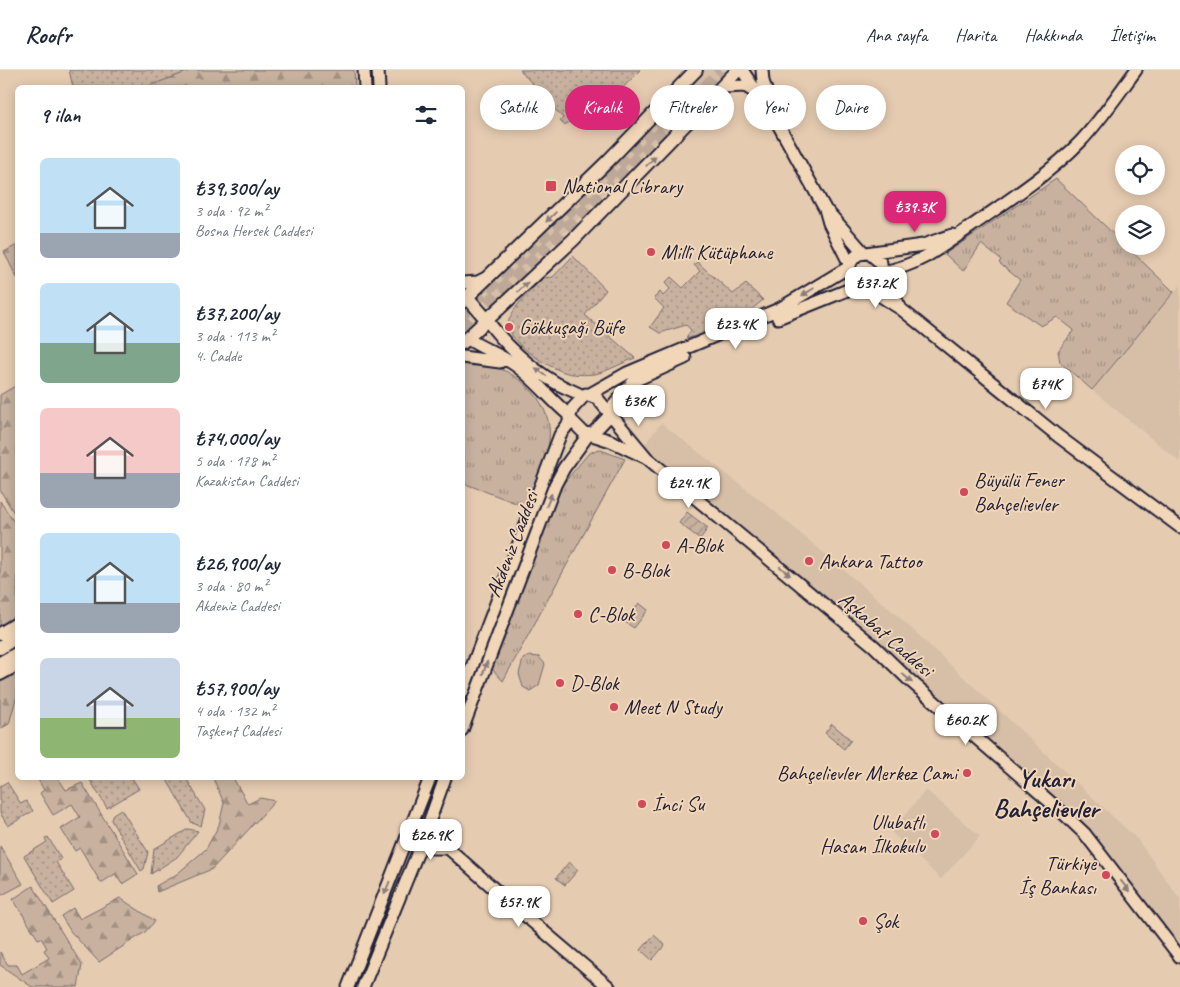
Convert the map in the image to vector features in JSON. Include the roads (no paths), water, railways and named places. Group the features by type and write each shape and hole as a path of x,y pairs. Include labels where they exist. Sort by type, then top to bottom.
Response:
{"main road":[{"path":"364,70 365,85"},
{"path":"378,70 379,85"},
{"path":"465,297 489,277 600,169 696,70"},
{"path":"725,85 738,70"},
{"path":"742,70 751,85"},
{"path":"762,70 764,85"},
{"path":"863,286 876,283 882,273 900,269 950,244 965,230 1012,200 1064,157 1097,121 1136,70"},
{"path":"465,337 487,320 574,239 681,130"},
{"path":"781,130 825,209 829,223 850,266 852,279 901,309 1058,436 1180,527"},
{"path":"825,209 867,253 878,259 882,273 901,309"},
{"path":"586,395 627,373 779,309 850,266 855,257 867,253 923,245 965,230"},
{"path":"465,284 478,282 489,277"},
{"name":"Akdeniz Caddesi","path":"465,722 555,485 564,468 627,388 644,376 797,309 863,286"},
{"path":"465,299 526,361 555,383 597,398 648,458"},
{"path":"465,339 512,363 541,387 556,405 590,435 611,441 648,458"},
{"path":"465,357 512,363"},
{"name":"Akdeniz Caddesi","path":"465,685 559,438 586,395"},
{"name":"Aşkabat Caddesi","path":"648,458 748,539 874,646 907,678 1085,834 1180,957"},
{"path":"0,634 15,625"},
{"path":"0,641 15,633"},
{"path":"0,648 15,638"},
{"path":"0,663 15,655"},
{"path":"0,674 15,666"},
{"path":"348,987 429,780"},
{"path":"362,987 422,842 444,780"},
{"path":"413,823 440,836 448,848 609,987"},
{"path":"408,836 432,848 448,848"}],"tunnel":[{"path":"465,325 618,178 721,70"},
{"path":"465,311 612,172 652,130"}],"place":[{"name":"National Library","path":"551,186"},
{"name":"Millî Kütüphane","path":"651,252"},
{"name":"Gökkuşağı Büfe","path":"509,327"},
{"name":"Büyülü Fener Bahçelievler","path":"964,492"},
{"name":"A-Blok","path":"666,545"},
{"name":"Ankara Tattoo","path":"809,561"},
{"name":"B-Blok","path":"612,570"},
{"name":"C-Blok","path":"578,614"},
{"name":"D-Blok","path":"560,683"},
{"name":"Meet N Study","path":"614,707"},
{"name":"Bahçelievler Merkez Cami","path":"967,773"},
{"name":"İnci Su","path":"642,804"},
{"name":"Ulubatlı Hasan İlkokulu","path":"935,834"},
{"name":"Türkiye İş Bankası","path":"1106,875"},
{"name":"Şok","path":"863,921"}],"district":[{"name":"Yukarı Bahçelievler","path":"1046,793"}]}
